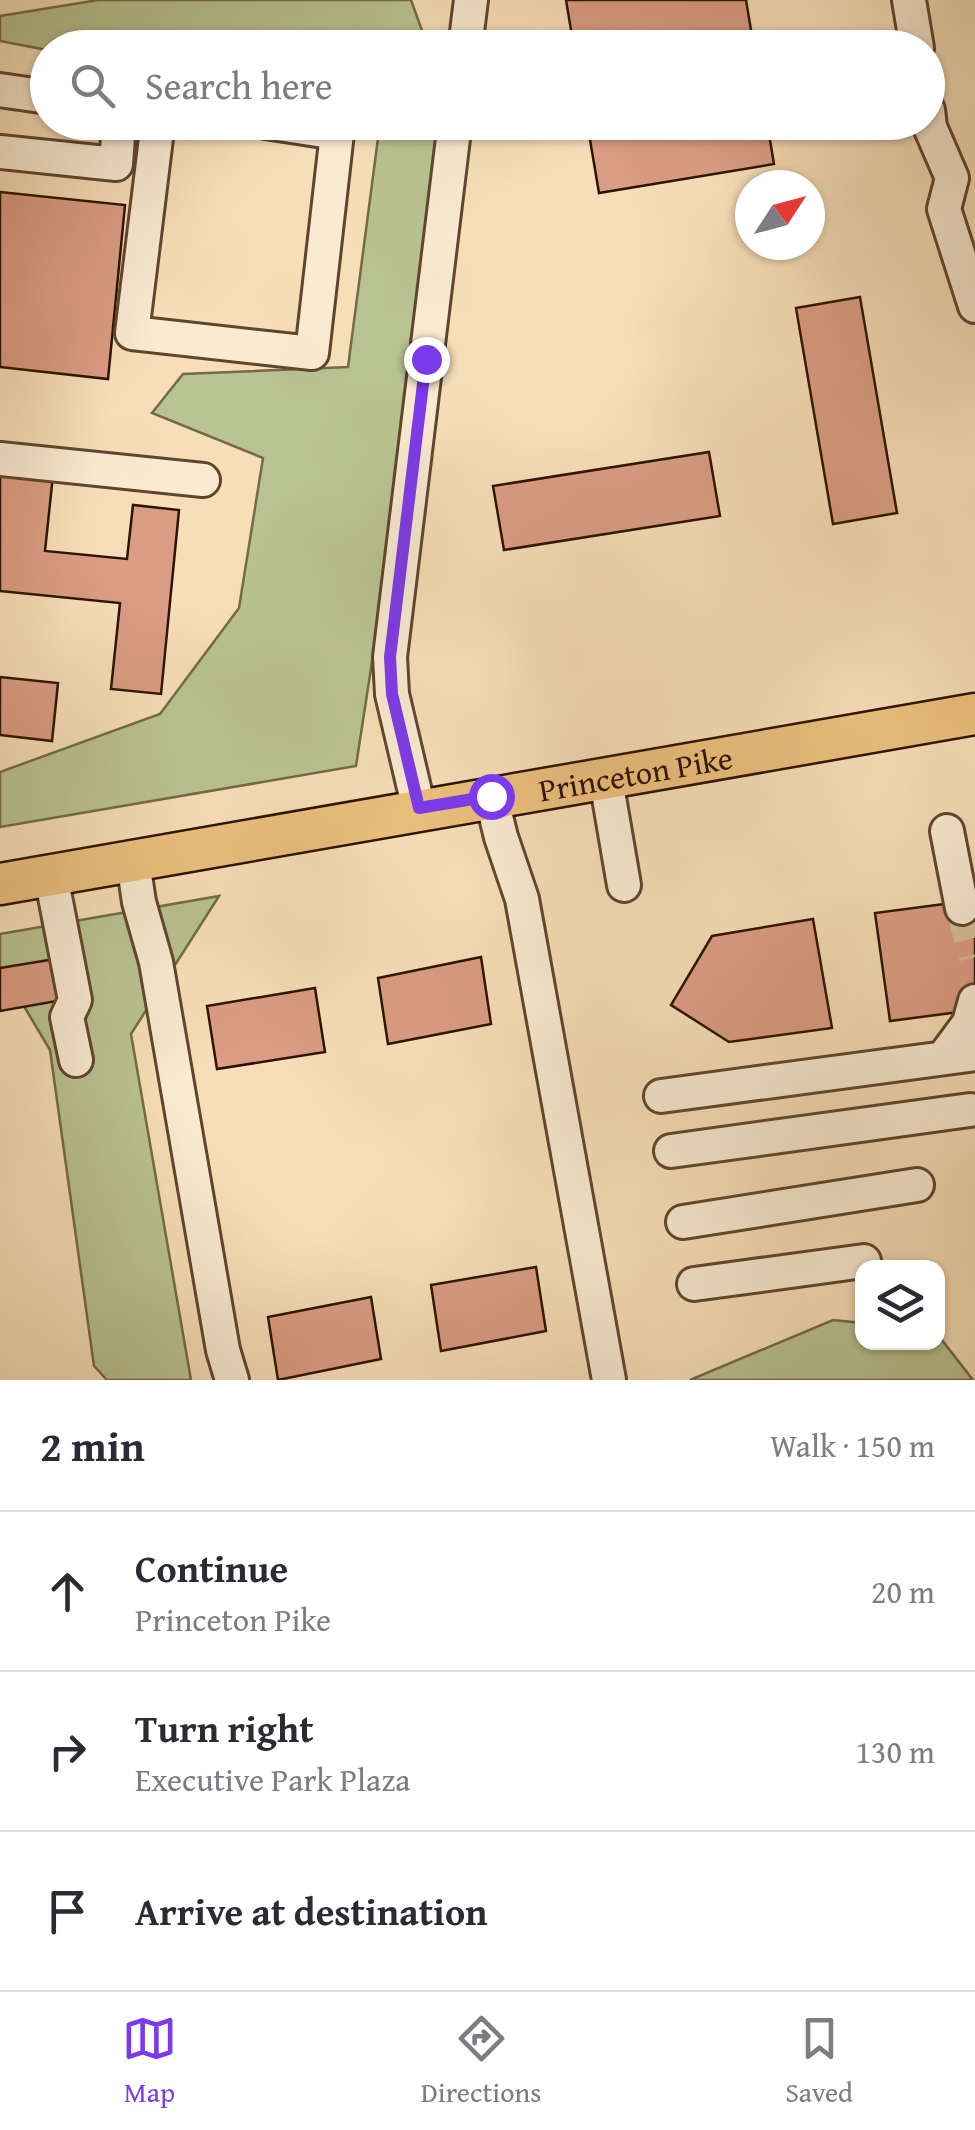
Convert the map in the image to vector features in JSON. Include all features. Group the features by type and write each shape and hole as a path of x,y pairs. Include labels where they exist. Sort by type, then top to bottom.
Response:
{"main road":[{"name":"Princeton Pike","path":"0,884 975,714"}],"lane":[{"path":"466,30 470,0"},
{"path":"909,0 914,30"},
{"path":"0,90 30,94"},
{"path":"0,152 116,164 118,140"},
{"path":"156,140 132,333 312,353 336,140"},
{"path":"419,808 392,694 390,657 453,140"},
{"path":"939,140 964,174 944,208 975,306"},
{"path":"0,459 203,480"},
{"path":"606,780 624,885"},
{"path":"491,796 522,899 609,1380"},
{"path":"947,831 962,908"},
{"path":"133,862 139,902 156,962 223,1350 232,1380"},
{"path":"51,876 74,1000 67,1017 76,1060"},
{"path":"661,1096 959,1056 975,1001"},
{"path":"671,1151 970,1110"},
{"path":"683,1222 917,1185"},
{"path":"694,1284 855,1262"}],"green space":[{"path":"98,0 411,0 422,30 30,30 30,47 0,41 0,16"},
{"path":"378,140 452,140 356,766 0,827 0,772 160,714 239,608 263,458 152,413 183,374 348,367"},
{"path":"219,896 131,1034 191,1380 107,1380 94,1366 50,1050 0,966 0,934"},
{"path":"833,1320 855,1322 855,1350 945,1350 945,1344 973,1380 690,1380"}],"building":[{"path":"566,0 746,0 751,30 571,30"},
{"path":"590,140 770,140 774,164 599,193"},
{"path":"0,192 125,205 108,379 0,367"},
{"path":"860,297 897,513 833,524 796,308"},
{"path":"709,452 720,516 504,550 493,486"},
{"path":"0,469 53,475 45,551 127,559 133,505 179,510 161,694 111,689 120,603 0,591"},
{"path":"0,677 58,683 52,741 0,735"},
{"path":"944,904 975,925 975,983 959,1012 890,1021 875,913"},
{"path":"813,919 832,1028 729,1042 671,1005 712,936"},
{"path":"481,957 491,1024 388,1044 378,978"},
{"path":"61,958 68,999 0,1011 0,968"},
{"path":"315,988 325,1052 217,1069 207,1006"},
{"path":"536,1267 546,1331 441,1351 431,1285"},
{"path":"371,1297 381,1359 278,1380 268,1317"}],"tunnel":[{"path":"962,908 975,957"}],"route":[{"path":"426,359 392,634 392,694 419,808 491,796"}]}
